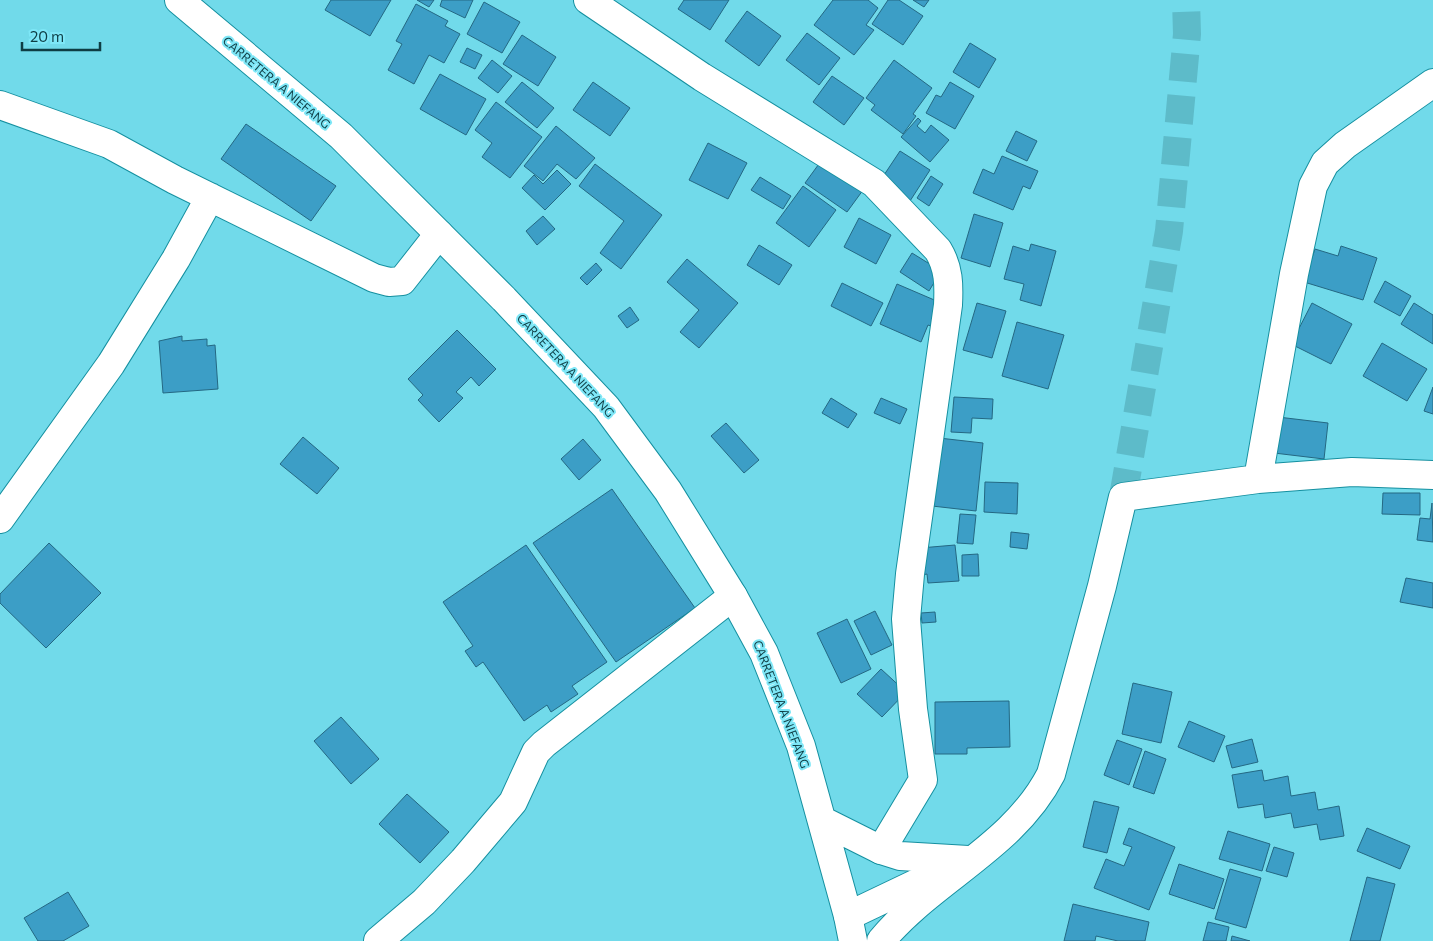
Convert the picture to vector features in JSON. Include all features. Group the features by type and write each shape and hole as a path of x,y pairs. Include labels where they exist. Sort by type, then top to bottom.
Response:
{"street":[{"name":"CARRETERA A NIEFANG","path":"179,0 340,136 504,299 606,407 668,491 733,596 764,653 801,746 823,821 850,928"},
{"path":"588,0 702,77 874,183 938,250 945,262 949,279 948,305 910,574 906,619 913,709 923,780 880,850"},
{"path":"1258,479 1294,274 1313,186 1325,163 1345,145 1433,83"},
{"path":"0,105 108,144 374,278 389,282 402,282 439,234"},
{"path":"0,518 111,364 176,259 210,197"},
{"path":"881,941 894,925 922,900 1024,814 1040,795 1051,774 1102,586 1123,497 1258,479 1352,472 1433,475"},
{"path":"378,941 424,902 463,861 512,802 520,790 536,752 544,744 733,596"},
{"path":"823,821 880,850 900,856 973,858"},
{"path":"850,928 973,858"}],"building":[{"path":"331,0 391,0 370,36 325,10"},
{"path":"417,0 434,0 429,7"},
{"path":"442,0 473,0 465,18 440,6"},
{"path":"684,0 729,0 710,30 678,9"},
{"path":"833,0 868,0 878,8 866,25 874,30 854,55 814,25"},
{"path":"888,0 899,0 923,16 903,45 872,24"},
{"path":"913,0 929,0 924,7"},
{"path":"484,2 520,22 502,53 467,34"},
{"path":"416,4 448,21 445,26 460,34 444,63 429,55 414,84 388,70 402,44 396,41"},
{"path":"747,11 781,36 759,66 725,41"},
{"path":"807,33 840,58 819,85 786,60"},
{"path":"522,35 556,57 538,86 503,64"},
{"path":"970,43 996,59 979,88 953,72"},
{"path":"467,48 482,55 475,69 460,62"},
{"path":"492,60 512,76 498,93 478,78"},
{"path":"894,60 932,88 913,114 916,116 903,134 871,110 875,105 866,98"},
{"path":"440,74 486,99 466,135 420,109"},
{"path":"832,76 864,98 844,125 813,102"},
{"path":"522,82 554,108 537,128 505,102"},
{"path":"593,82 630,108 610,136 573,110"},
{"path":"950,82 974,96 955,129 926,113 936,95 941,97"},
{"path":"496,102 542,137 510,178 482,157 492,143 475,130"},
{"path":"918,118 921,121 917,126 925,133 931,125 949,140 930,162 901,137"},
{"path":"246,124 336,186 311,221 221,159"},
{"path":"556,126 595,158 576,179 557,164 543,181 524,166"},
{"path":"1016,131 1037,141 1027,161 1006,151"},
{"path":"708,143 747,163 728,199 689,180"},
{"path":"900,151 930,170 910,201 880,181"},
{"path":"1002,156 1038,171 1030,189 1023,186 1013,210 973,193 983,169 994,174"},
{"path":"824,157 866,186 847,212 805,183"},
{"path":"595,164 662,215 621,269 600,253 624,221 579,186"},
{"path":"557,170 571,184 545,210 522,188 534,175 543,184"},
{"path":"931,176 943,184 929,206 917,198"},
{"path":"760,177 791,196 783,209 751,190"},
{"path":"803,186 836,210 809,247 776,223"},
{"path":"974,214 1003,223 990,267 961,258"},
{"path":"543,216 555,229 537,245 526,231"},
{"path":"859,218 891,235 876,264 844,247"},
{"path":"1031,244 1056,251 1041,306 1020,300 1024,284 1004,279 1013,246 1029,251"},
{"path":"759,245 792,265 779,285 747,265"},
{"path":"1341,246 1377,258 1363,300 1304,282 1315,249 1338,256"},
{"path":"912,253 941,271 929,291 900,272"},
{"path":"687,259 738,303 699,348 680,332 699,310 667,282"},
{"path":"596,263 602,270 587,285 580,278"},
{"path":"1385,281 1411,296 1400,316 1374,302"},
{"path":"842,283 883,303 871,326 831,306"},
{"path":"897,284 946,305 936,328 928,325 921,342 880,324"},
{"path":"977,303 1006,311 992,358 963,350"},
{"path":"1312,303 1352,324 1331,364 1291,344"},
{"path":"1414,303 1433,315 1433,344 1401,324"},
{"path":"630,307 639,320 627,328 618,316"},
{"path":"1017,322 1064,335 1048,389 1002,376"},
{"path":"457,330 496,369 479,386 471,377 456,392 463,398 439,422 418,400 423,395 408,379"},
{"path":"182,336 182,341 207,339 207,346 215,345 218,389 163,393 159,341"},
{"path":"1382,343 1427,369 1407,401 1363,376"},
{"path":"1433,387 1433,414 1424,411"},
{"path":"954,397 993,399 992,419 972,418 971,433 951,432"},
{"path":"831,398 857,414 848,428 822,413"},
{"path":"881,398 907,409 900,424 874,413"},
{"path":"1278,417 1328,423 1324,459 1274,453"},
{"path":"726,423 759,460 744,473 711,436"},
{"path":"303,437 339,468 317,494 280,464"},
{"path":"939,438 983,443 976,511 932,506"},
{"path":"583,439 601,460 579,480 561,459"},
{"path":"985,482 1018,483 1017,514 984,512"},
{"path":"612,489 695,608 616,662 533,543"},
{"path":"1383,493 1420,493 1420,515 1382,514"},
{"path":"1432,503 1433,542 1417,540 1420,518 1430,519"},
{"path":"960,514 976,515 973,544 957,543"},
{"path":"1011,532 1029,534 1027,549 1010,547"},
{"path":"49,543 101,593 46,648 0,603 0,594"},
{"path":"526,545 607,662 572,686 578,694 551,712 547,705 524,721 483,662 476,667 465,651 473,646 443,602"},
{"path":"955,545 959,581 928,583 927,574 922,575 920,548"},
{"path":"978,554 979,576 962,576 962,555"},
{"path":"1406,578 1433,583 1433,608 1400,602"},
{"path":"875,611 892,645 871,655 854,621"},
{"path":"935,612 936,622 922,623 921,613"},
{"path":"847,619 871,669 841,683 817,633"},
{"path":"881,669 906,692 882,717 857,694"},
{"path":"1133,683 1172,692 1161,743 1122,734"},
{"path":"1009,701 1010,747 967,748 967,754 935,754 935,702"},
{"path":"341,717 379,759 351,784 314,741"},
{"path":"1189,721 1225,736 1214,762 1178,747"},
{"path":"1252,739 1258,762 1232,768 1226,746"},
{"path":"1117,740 1142,749 1129,785 1104,775"},
{"path":"1145,751 1166,759 1154,794 1133,787"},
{"path":"1262,770 1264,781 1288,776 1291,796 1315,792 1318,810 1339,806 1344,836 1320,840 1317,824 1294,828 1291,813 1265,818 1263,804 1238,808 1232,775"},
{"path":"407,794 449,832 420,863 379,824"},
{"path":"1094,801 1119,807 1107,853 1083,847"},
{"path":"1129,828 1175,847 1149,910 1094,888 1106,859 1124,866 1132,847 1123,844"},
{"path":"1367,828 1410,846 1400,869 1357,851"},
{"path":"1228,831 1270,844 1262,871 1219,859"},
{"path":"1274,847 1294,853 1287,877 1266,871"},
{"path":"1179,864 1224,879 1214,909 1169,894"},
{"path":"1230,869 1261,878 1246,928 1215,919"},
{"path":"1367,877 1395,884 1380,941 1350,941"},
{"path":"68,892 89,926 63,941 38,941 24,918"},
{"path":"1073,904 1149,922 1145,941 1118,941 1096,936 1095,941 1064,941"},
{"path":"1208,922 1229,927 1226,941 1203,941"},
{"path":"1232,936 1250,941 1231,941"}],"tunnel":[{"path":"1123,497 1169,231 1187,34 1186,0"}]}
